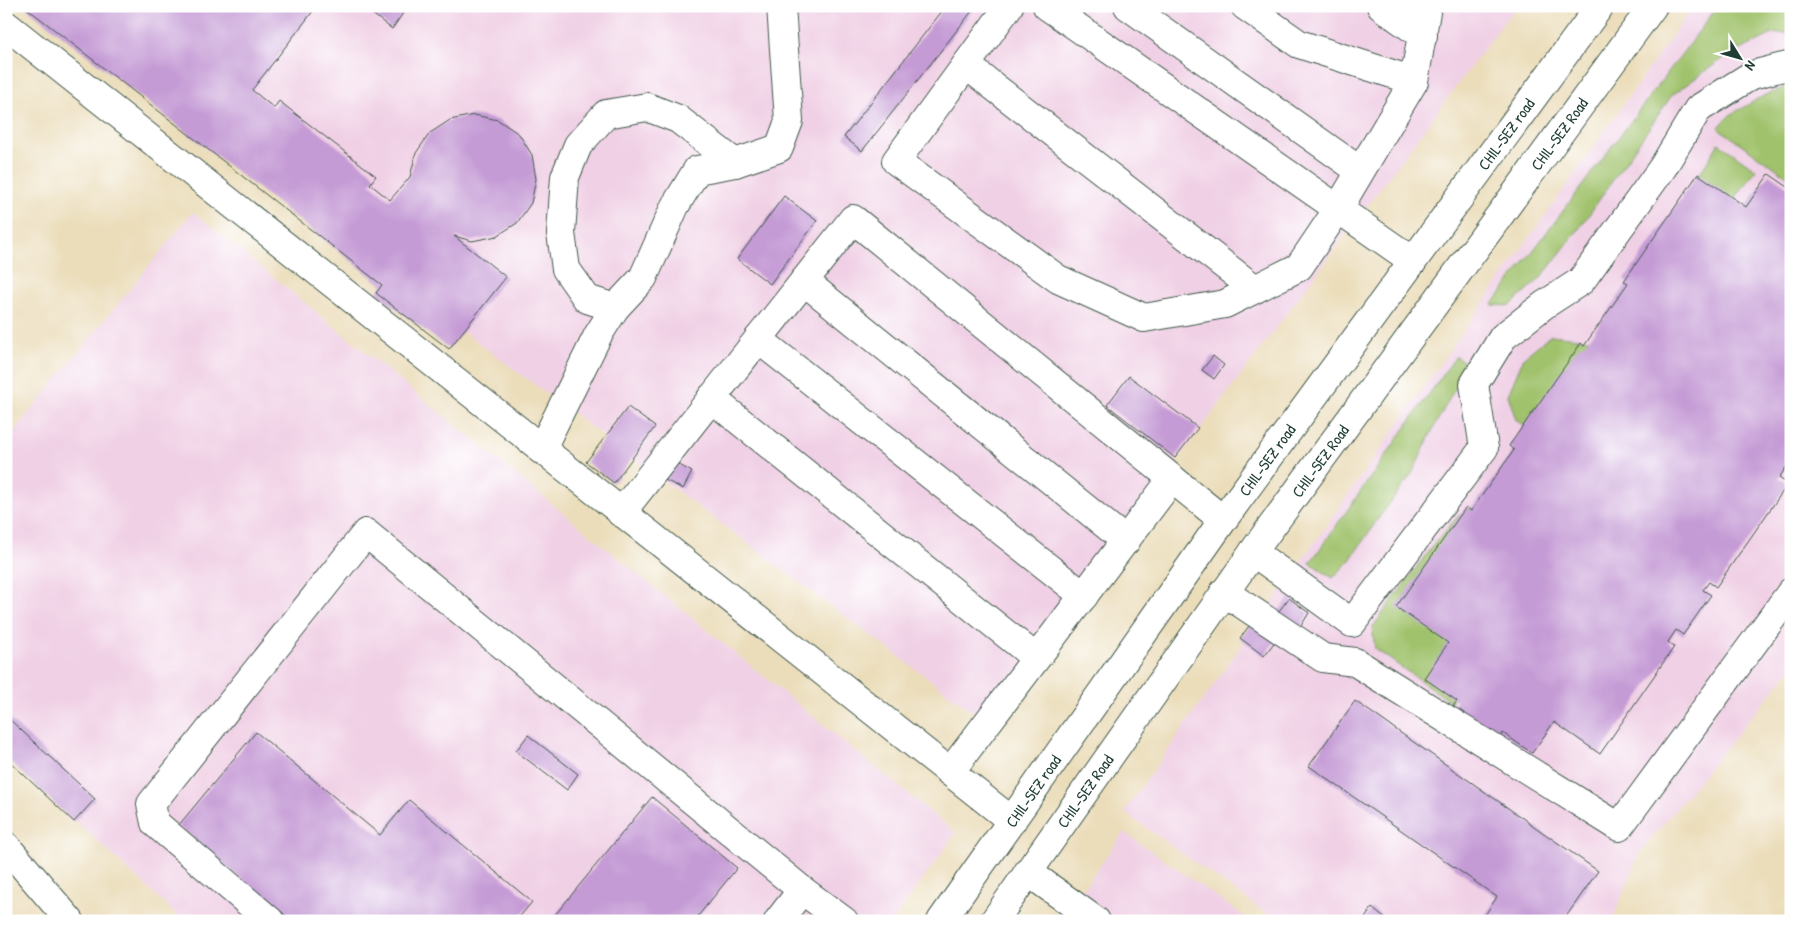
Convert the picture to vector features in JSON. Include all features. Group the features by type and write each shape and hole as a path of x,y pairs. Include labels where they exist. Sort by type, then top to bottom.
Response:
{"street":[{"path":"541,450 598,336 614,308 643,278 675,206 697,170 735,163 779,148 789,121 781,6"},
{"path":"1009,6 896,161 1058,279 1144,318 1225,304 1299,267 1338,208 1414,81 1427,6"},
{"path":"1047,6 1413,261"},
{"path":"1128,6 1360,171"},
{"path":"1245,6 1299,44 1414,81"},
{"path":"1382,6 1423,36"},
{"name":"CHIL-SEZ road","path":"941,921 1223,520 1600,6"},
{"name":"CHIL-SEZ Road","path":"994,921 1224,592 1653,6"},
{"path":"6,25 1012,821"},
{"path":"966,64 1255,289"},
{"path":"1322,658 1352,623 1484,448 1474,384 1504,337 1544,306 1581,281 1664,167 1698,109 1752,75 1791,65"},
{"path":"614,308 587,299 566,270 561,233 565,177 578,145 606,114 647,107 678,119 735,163"},
{"path":"621,513 852,219 1223,520"},
{"path":"804,280 1126,541"},
{"path":"758,339 1084,596"},
{"path":"711,398 1036,658"},
{"path":"950,772 1172,479"},
{"path":"270,921 155,823 150,804 366,532 802,890 844,921"},
{"path":"1253,552 1352,623"},
{"path":"1224,592 1322,658 1355,662 1619,826 1791,592"},
{"path":"6,846 70,921"},
{"path":"1028,872 1096,921"},
{"path":"778,921 802,890"}],"shaded area":[{"path":"27,6 1516,6 984,720"},
{"path":"1693,6 1791,6 1791,669 1640,852 1612,921 1277,921 1124,812"},
{"path":"193,212 956,833 893,921 183,921 6,756 6,441"},
{"path":"1124,832 1251,921 1060,921"}],"green space":[{"path":"1718,6 1791,6 1791,33 1772,34 1721,60 1672,95 1581,226 1541,278 1510,306 1492,305"},
{"path":"1791,85 1791,179 1718,128 1730,115 1763,96"},
{"path":"1719,143 1756,170 1674,283 1643,264"},
{"path":"1551,335 1588,339 1617,354 1533,433 1516,420 1508,395 1524,357"},
{"path":"1456,356 1468,365 1434,427 1412,474 1350,560 1333,578 1310,563"},
{"path":"1477,506 1480,666 1451,702 1375,649 1372,628 1433,545 1460,514"}],"building":[{"path":"24,6 317,6 252,90 274,108 279,101 376,176 370,184 390,200 410,177 416,153 430,133 450,120 474,115 498,120 519,134 532,155 536,179 531,203 517,223 497,236 472,241 454,236 506,277 449,349 376,293 382,285"},
{"path":"362,6 408,6 392,29"},
{"path":"946,6 976,6 862,151 844,137"},
{"path":"1698,174 1746,207 1769,174 1791,189 1791,468 1787,466 1779,478 1788,484 1716,587 1709,582 1703,590 1711,595 1683,635 1676,630 1668,642 1674,647 1600,754 1554,722 1532,753 1503,733 1497,741 1451,709 1457,701 1424,678 1448,643 1396,607 1466,507 1471,511 1514,450 1509,446 1581,343 1584,346 1628,283 1624,281"},
{"path":"784,196 817,221 770,284 737,259"},
{"path":"1213,356 1224,365 1214,379 1202,370"},
{"path":"1129,376 1198,428 1175,458 1107,405"},
{"path":"628,407 655,427 614,483 586,462"},
{"path":"674,462 692,472 683,489 665,480"},
{"path":"1289,598 1309,613 1297,632 1275,616"},
{"path":"1255,618 1279,636 1264,656 1240,638"},
{"path":"1355,701 1598,871 1563,921 1481,921 1497,897 1309,766"},
{"path":"6,716 95,799 74,822 6,758"},
{"path":"256,732 380,835 409,800 532,902 516,921 292,921 178,826"},
{"path":"528,735 578,774 567,790 516,751"},
{"path":"652,797 737,868 694,921 550,921"},
{"path":"1372,908 1388,921 1363,921"}]}
